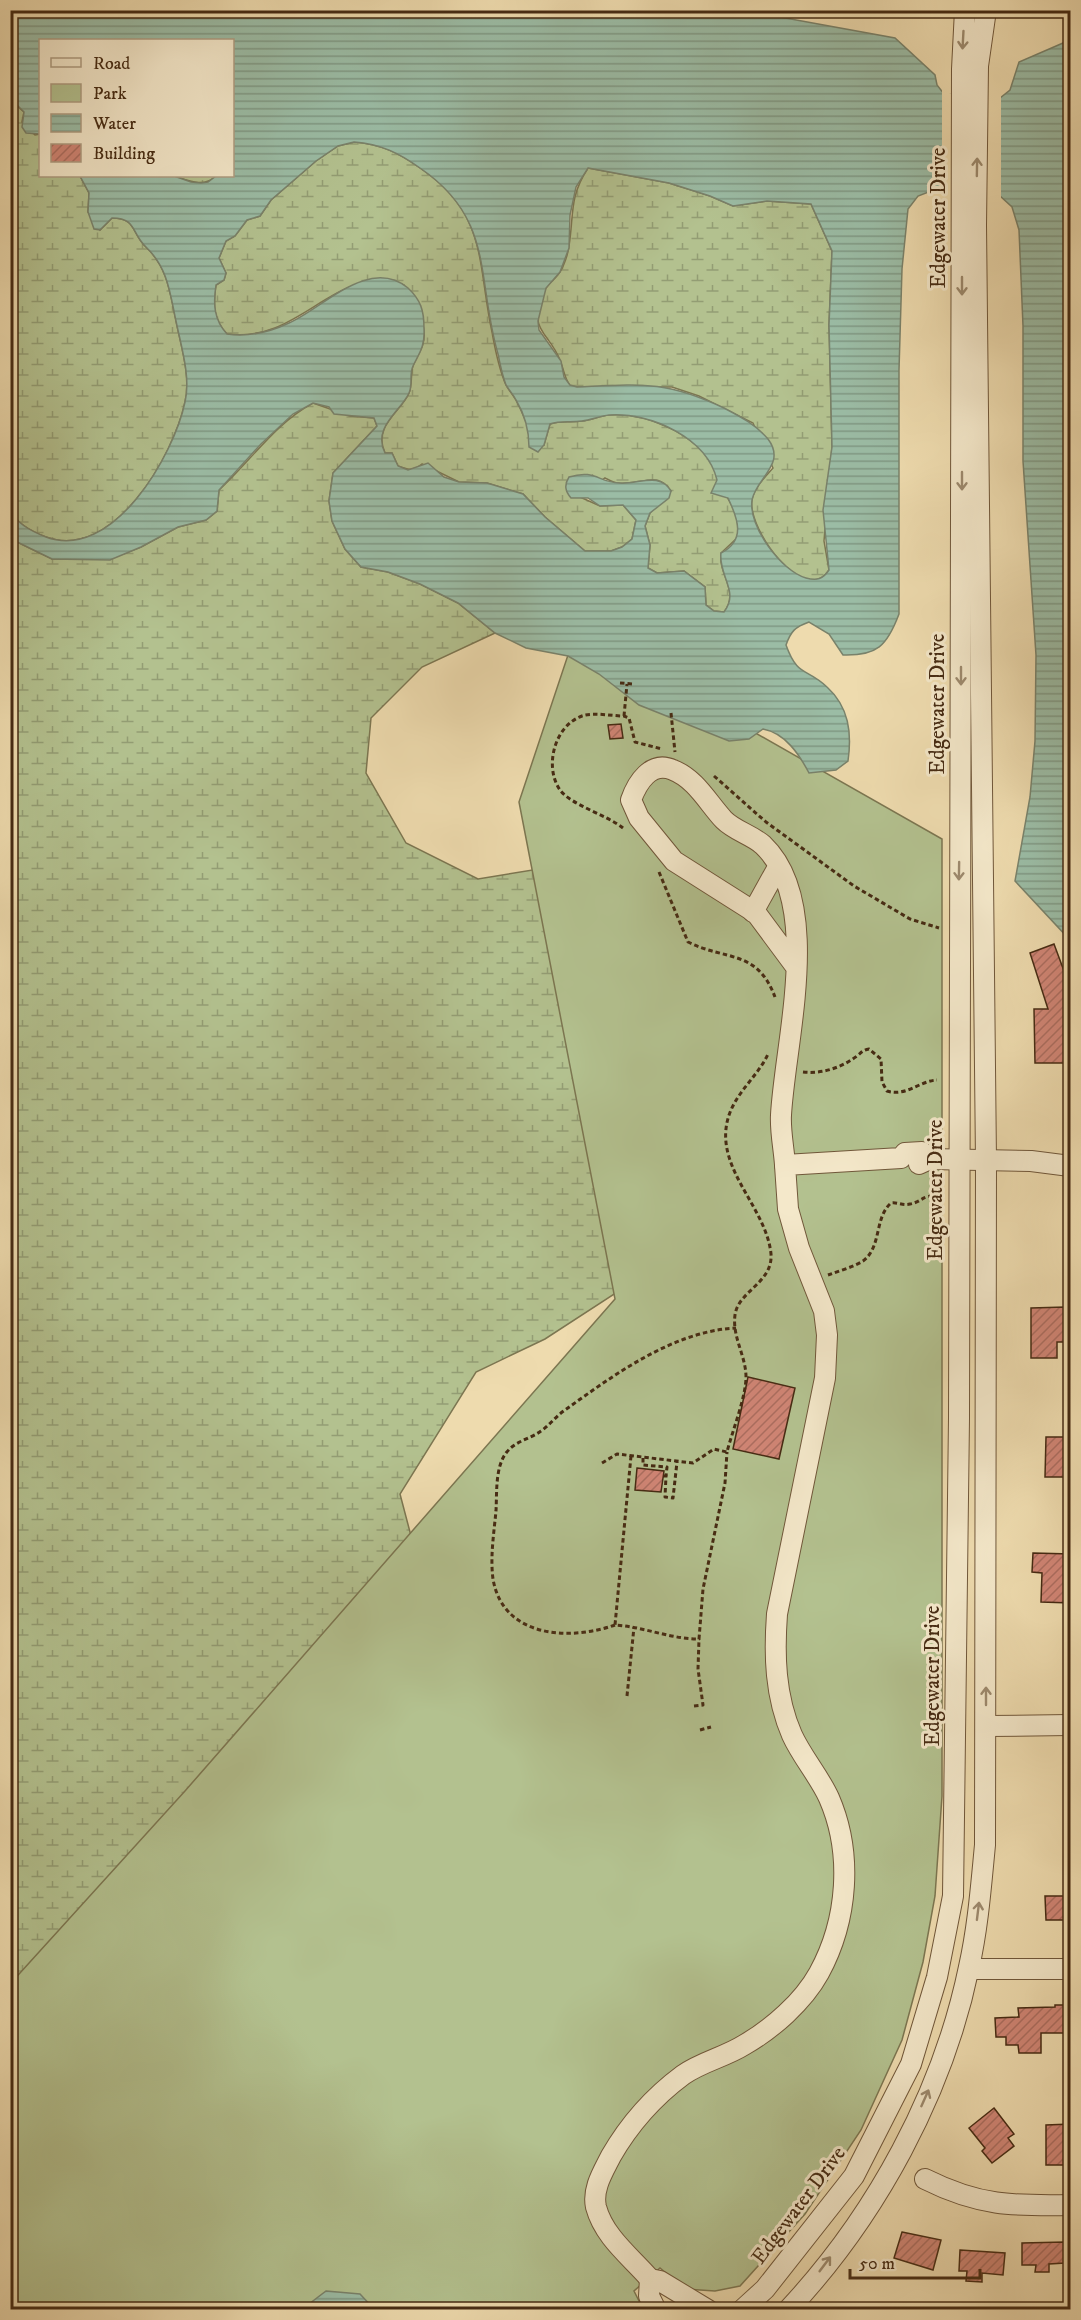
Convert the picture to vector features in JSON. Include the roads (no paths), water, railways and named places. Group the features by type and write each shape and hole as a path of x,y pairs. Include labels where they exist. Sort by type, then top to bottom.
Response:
{"street":[{"name":"Edgewater Drive","path":"742,2310 765,2289 854,2176 911,2064 948,1931 955,1862 959,1161 970,68 964,10"},
{"name":"Edgewater Drive","path":"970,68 986,10"},
{"name":"Edgewater Drive","path":"788,2310 867,2209 896,2161 947,2049 969,1969 976,1933 985,1845 987,1726 986,1161 969,226"},
{"path":"708,2310 660,2281 650,2279 613,2240 596,2206 596,2189 603,2171 635,2119 648,2103 685,2074 744,2046 773,2025 798,2001 819,1974 843,1903 844,1857 838,1826 828,1797 792,1735 779,1693 774,1654 777,1614 825,1378 828,1335 824,1311 799,1248 788,1209 781,1116 796,967 796,919 785,878 763,846 726,822 696,786 671,769 653,770 638,781 631,800 639,818 674,861 753,912 796,967"},
{"path":"753,912 778,867"},
{"path":"785,1165 901,1158 905,1153 922,1152 930,1159 1030,1161 1071,1166"},
{"path":"987,1726 1071,1725"},
{"path":"969,1969 1071,1969"},
{"path":"925,2179 961,2195 995,2204 1071,2205"},
{"path":"650,2279 650,2296 656,2310"}],"water":[{"path":"11,11 747,11 895,38 935,75 937,85 944,94 1000,98 1010,90 1019,62 1070,40 1070,940 1015,881 1030,797 1035,741 1036,655 1023,461 1023,326 1019,230 1012,207 1000,196 931,191 918,196 908,209 902,269 899,370 899,614 885,641 879,647 864,654 843,655 829,634 809,622 794,630 790,636 786,645 790,655 799,668 820,681 834,695 844,712 849,731 848,761 836,770 809,773 790,745 771,731 763,729 749,739 729,741 639,705 599,674 568,656 526,648 495,633 458,603 420,584 388,572 361,567 345,549 332,521 329,501 333,473 377,426 374,418 334,414 329,407 313,403 293,414 261,444 219,490 217,511 206,520 178,527 141,547 110,560 52,559 11,539 10,511 21,524 46,537 71,541 94,534 117,519 137,499 154,475 168,449 179,424 187,392 187,382 183,351 167,281 159,263 141,242 130,223 112,218 100,230 94,229 88,212 89,193 81,177 177,177 201,183 208,182 215,177 234,177 234,39 39,39 39,134 26,133 22,127 24,112 11,99","holes":["354,142 389,150 420,168 444,188 461,208 472,229 479,252 491,326 503,377 524,417 529,447 538,452 544,445 550,424 578,422 609,415 625,415 659,423 690,440 702,452 717,480 711,493 728,498 738,528 734,542 721,553 722,569 730,597 724,612 714,611 706,605 705,587 684,571 657,573 648,568 650,545 645,526 650,513 669,498 671,491 660,482 648,480 619,483 585,474 569,477 566,488 571,498 588,498 600,506 623,505 636,520 632,539 622,547 611,551 585,551 545,517 523,494 487,483 459,482 444,477 428,463 408,470 398,466 392,453 385,453 382,435 389,420 409,393 412,369 424,340 421,306 408,288 393,280 378,278 362,281 302,316 274,329 243,335 227,334 223,329 217,317 215,299 216,285 224,280 226,273 219,258 226,241 235,236 247,220 260,216 271,200 316,161 338,146","588,168 669,183 733,206 767,201 811,204 832,251 829,325 832,447 823,510 829,570 817,579 806,578 786,567 768,546 755,522 752,500 769,471 774,456 768,439 753,425 724,408 685,392 668,388 636,385 577,387 570,385 564,377 561,361 539,330 538,321 546,288 560,272 569,248 570,215 576,187"]},
{"path":"326,2291 360,2294 374,2309 306,2309"}]}
